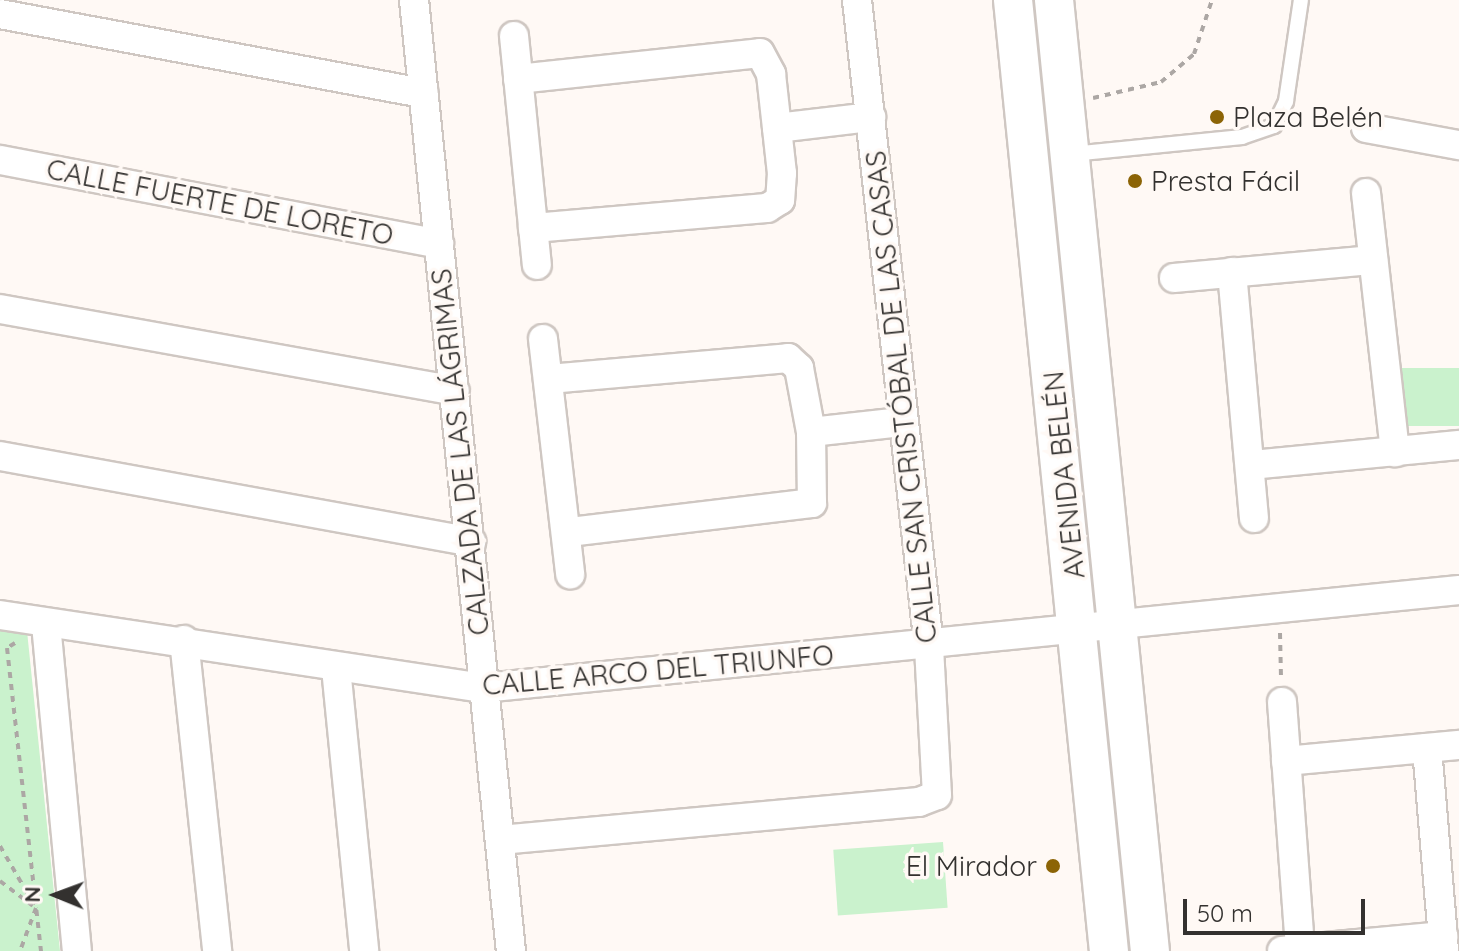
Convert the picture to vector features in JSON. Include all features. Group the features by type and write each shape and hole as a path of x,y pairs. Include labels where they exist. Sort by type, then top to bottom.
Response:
{"main road":[{"name":"AVENIDA BELÉN","path":"1013,0 1097,624 1150,951"},
{"name":"AVENIDA BELÉN","path":"1054,0 1072,154 1097,624 1109,951"}],"street":[{"name":"CALZADA DE LAS LÁGRIMAS","path":"414,0 511,951"},
{"name":"CALLE SAN CRISTÓBAL DE LAS CASAS","path":"500,840 919,802 937,795 929,646 901,422 857,0"},
{"path":"0,14 424,93"},
{"path":"514,36 537,265"},
{"path":"518,79 760,53 768,63 777,128 782,186 776,205 533,228"},
{"path":"777,128 871,117"},
{"path":"1366,128 1459,145"},
{"name":"CALLE FUERTE DE LORETO","path":"0,160 439,244"},
{"path":"1366,193 1395,452"},
{"path":"1174,278 1373,260"},
{"path":"1232,272 1254,518"},
{"path":"0,309 455,391"},
{"path":"543,339 568,532 570,574"},
{"path":"549,379 788,358 799,368 811,432 812,503 568,532"},
{"path":"811,432 901,422"},
{"path":"1251,465 1395,452 1458,451"},
{"path":"0,456 471,542"},
{"name":"CALLE ARCO DEL TRIUNFO","path":"0,615 46,624 184,640 336,668 484,688 929,646 1097,624 1459,590"},
{"path":"46,624 77,951"},
{"path":"184,640 217,951"},
{"path":"336,668 364,951"},
{"path":"1282,702 1290,950 1443,943 1427,748"},
{"path":"1286,761 1459,745"}],"lane":[{"path":"1029,0 1134,951"},
{"path":"1038,0 1097,624 1122,951"},
{"path":"1072,154 1242,137 1274,126 1286,101 1301,0"}],"path":[{"path":"1066,100 1161,82 1194,54 1212,0"},
{"path":"1279,606 1282,702"},
{"path":"0,647 7,648 46,624"},
{"path":"7,648 41,951"},
{"path":"0,846 36,908"},
{"path":"0,881 36,908"},
{"path":"20,951 36,908"}],"green space":[{"path":"1399,368 1459,368 1459,426 1399,426"},
{"path":"0,626 27,631 60,951 0,951"},
{"path":"943,842 948,908 838,916 833,850"}],"place":[{"name":"Plaza Belén","path":"1217,117"},
{"name":"Presta Fácil","path":"1135,181"},
{"name":"El Mirador","path":"1053,866"}]}
